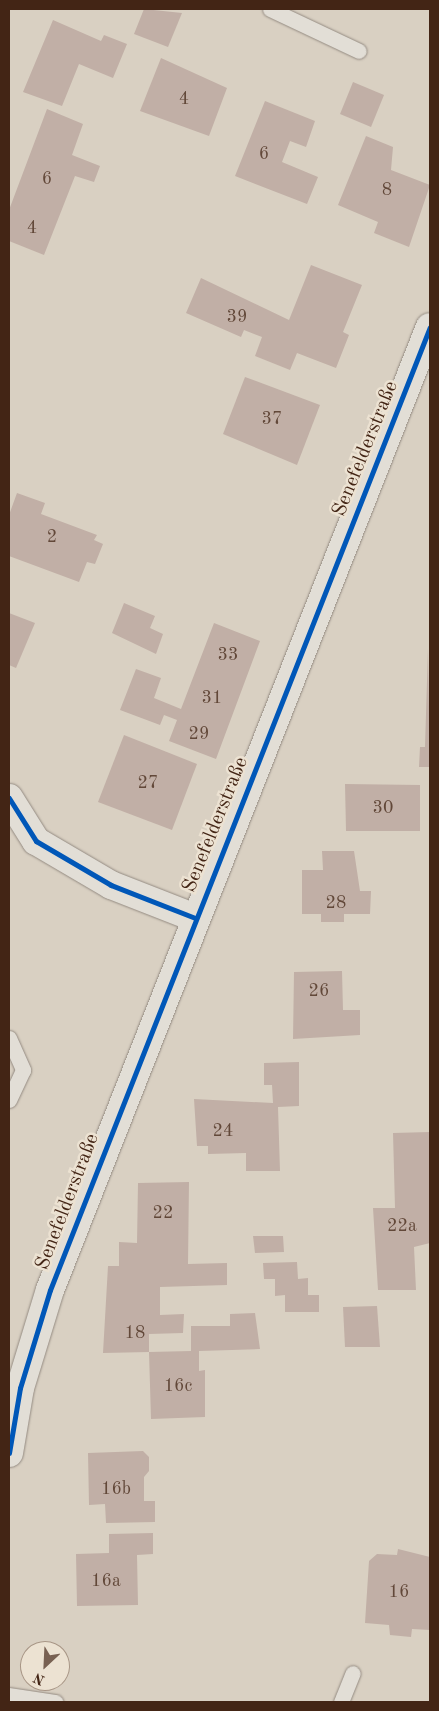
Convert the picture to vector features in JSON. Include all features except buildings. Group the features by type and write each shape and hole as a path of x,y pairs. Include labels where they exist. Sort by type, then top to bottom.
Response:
{"main road":[{"name":"Senefelderstraße","path":"9,1453 20,1388 50,1290 195,918 430,327"},
{"path":"9,798 36,841 110,886 195,918"}],"lane":[{"path":"270,9 359,51"},
{"path":"9,1038 23,1070 9,1100"},
{"path":"341,1702 353,1673"},
{"path":"9,1695 55,1702"}],"cycle path":[{"path":"9,1453 20,1388 50,1290 430,327"},
{"path":"9,798 36,841 111,885 195,918"}]}
